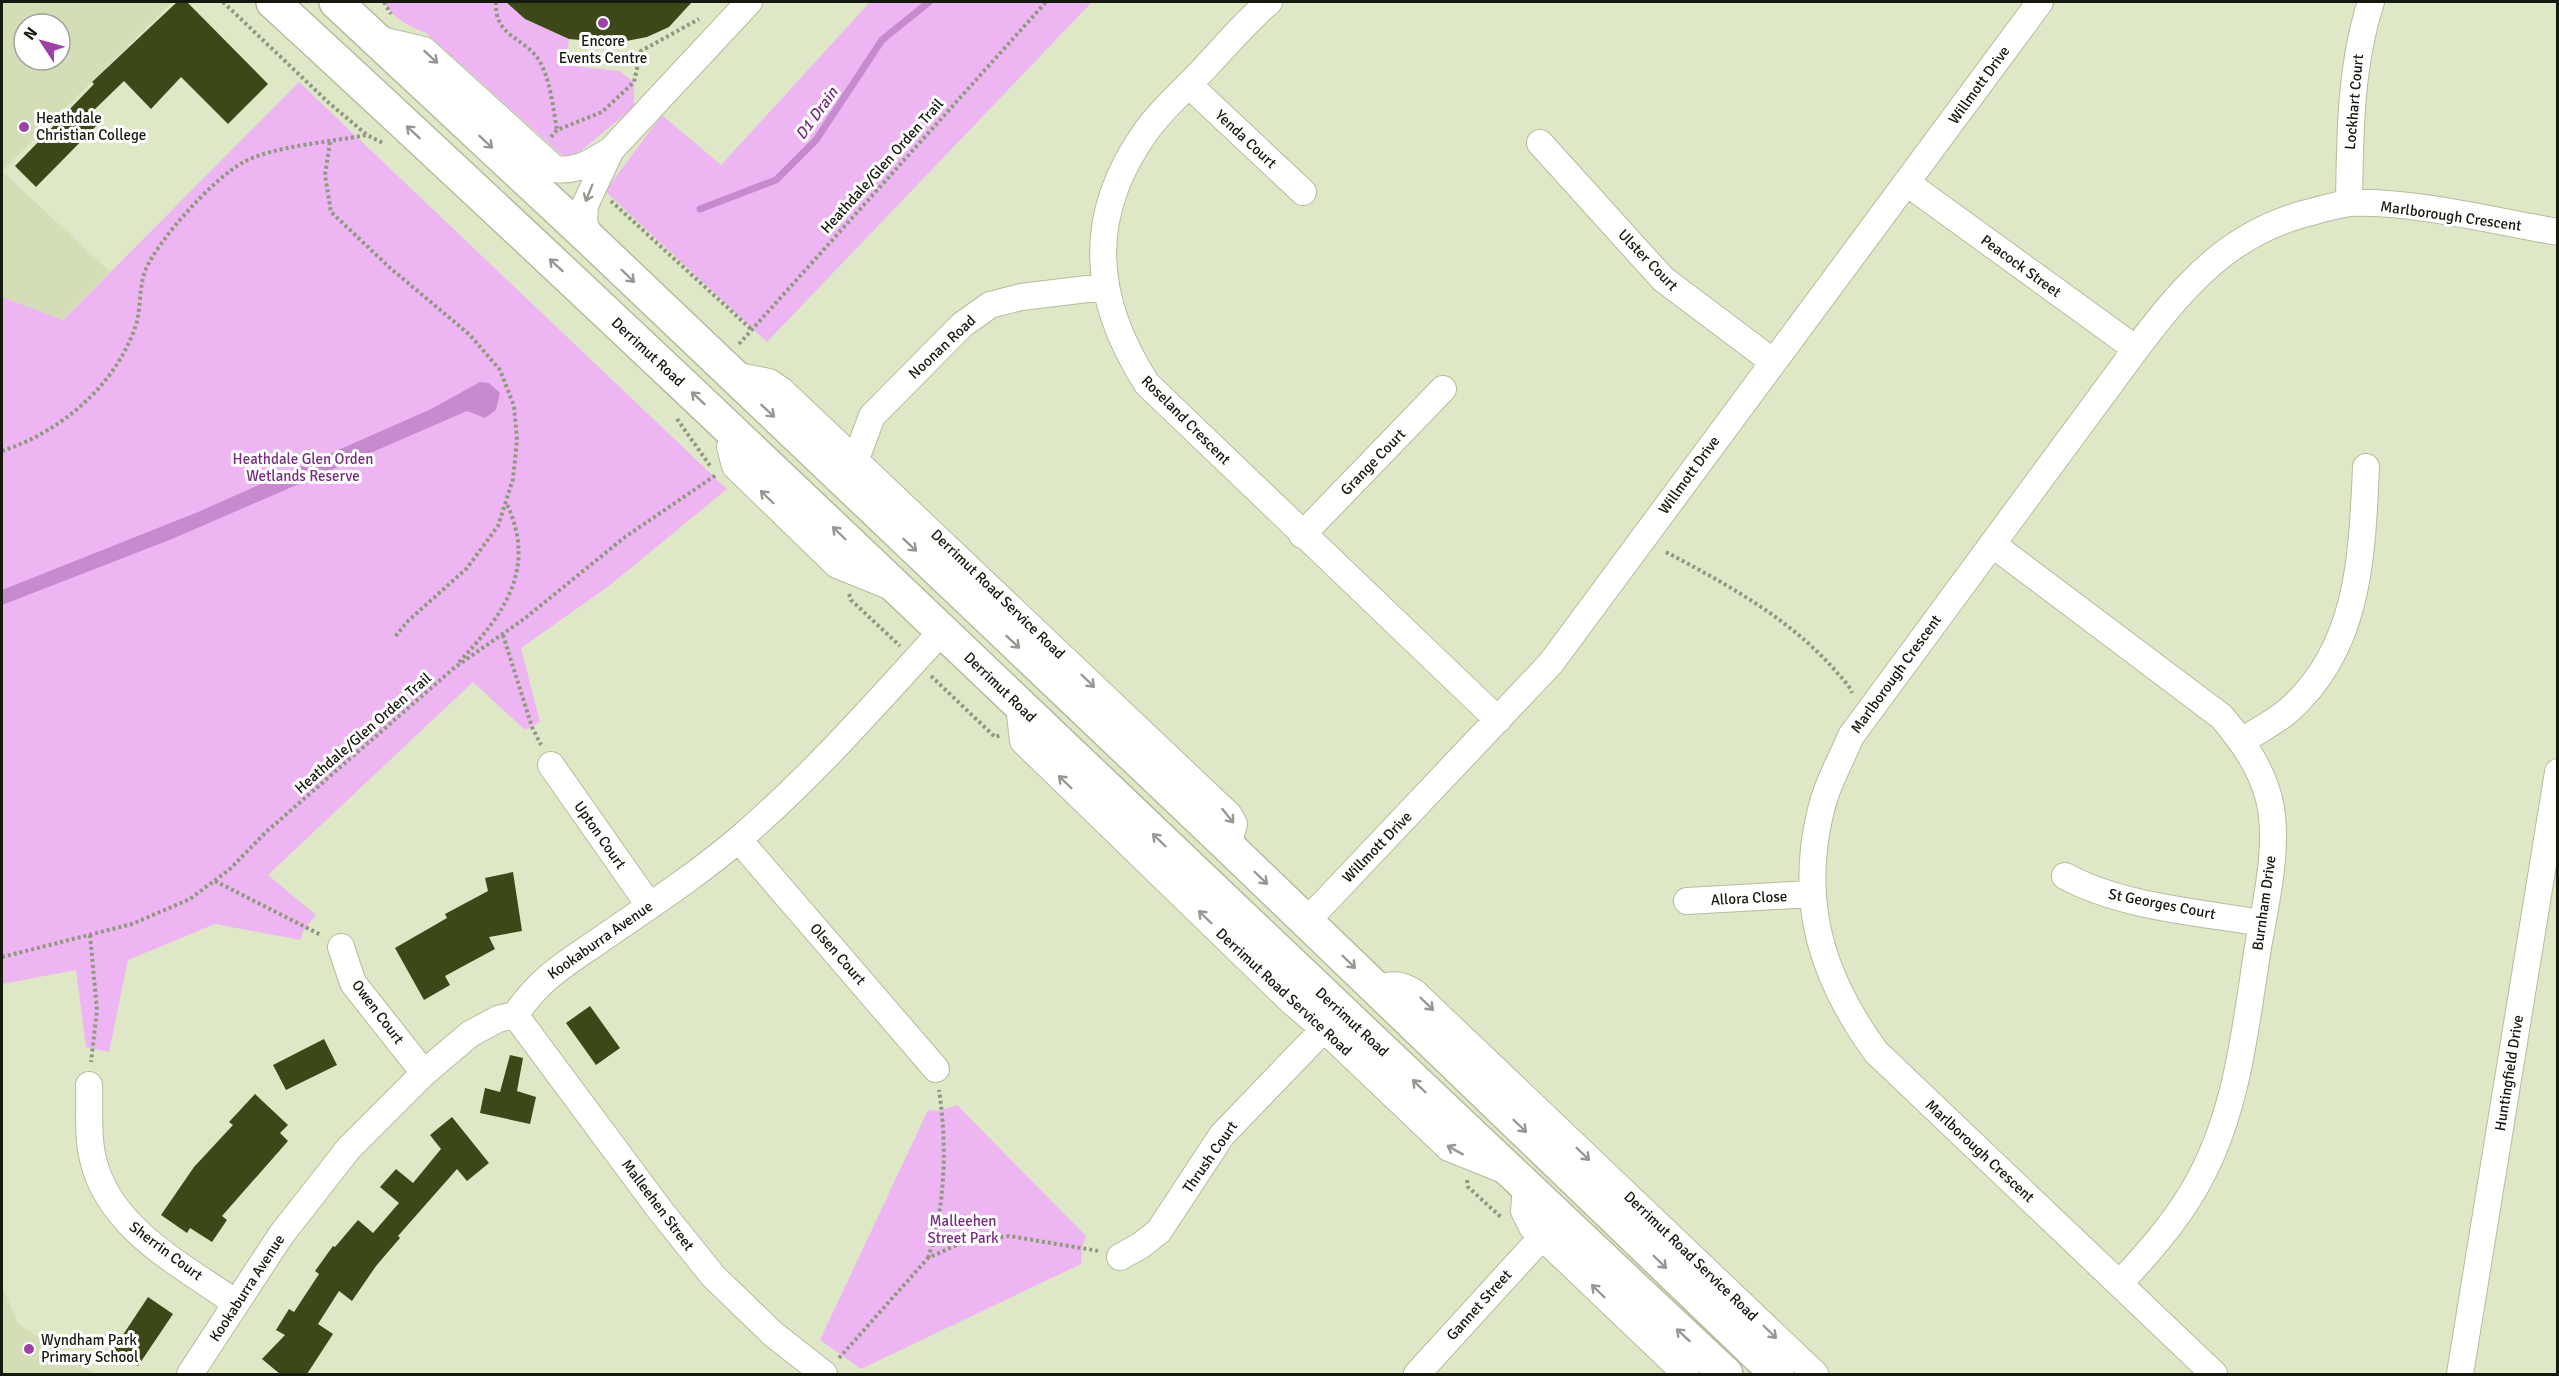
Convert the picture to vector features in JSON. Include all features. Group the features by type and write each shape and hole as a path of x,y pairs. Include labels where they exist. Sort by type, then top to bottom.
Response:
{"highway":[{"path":"336,2 590,239 732,360 970,602 1377,988 1777,1374"},
{"name":"Derrimut Road","path":"288,7 1518,1180 1554,1231 1726,1374"},
{"path":"942,631 970,602"},
{"path":"1278,952 1306,922"},
{"path":"1372,1041 1365,1008 1377,988"},
{"path":"1554,1231 1582,1221 1586,1215 1587,1205 1566,1171"}],"street":[{"path":"376,39 424,50 555,169 566,170 590,164 611,150 749,2"},
{"name":"Roseland Crescent","path":"1269,2 1148,129 1126,163 1109,204 1102,247 1104,287 1113,321 1130,358 1147,384 1302,535 1498,720"},
{"name":"Willmott Drive","path":"1306,922 1551,663 1772,361 2040,2"},
{"name":"Lockhart Court","path":"2349,203 2350,117 2356,59 2371,2"},
{"name":"Yenda Court","path":"1189,85 1303,192"},
{"name":"Ulster Court","path":"1540,143 1664,279 1772,361"},
{"path":"590,239 584,222 585,205 611,150"},
{"name":"Peacock Street","path":"1907,183 2136,349"},
{"name":"Marlborough Crescent","path":"2214,1374 1876,1052 1852,1019 1834,983 1822,948 1811,894 1813,857 1820,813 1833,774 1851,736 2178,293 2215,258 2253,233 2293,216 2349,203 2422,209 2558,232"},
{"name":"Noonan Road","path":"856,459 872,416 962,325 990,305 1021,297 1104,287"},
{"name":"Derrimut Road Service Road","path":"732,360 781,390 1229,815 1234,824 1228,846"},
{"name":"Grange Court","path":"1302,535 1443,389"},
{"path":"2242,741 2288,711 2313,683 2336,651 2352,610 2363,550 2366,467"},
{"name":"Burnham Drive","path":"1992,544 2222,717 2242,741 2261,775 2269,801 2272,853 2239,1067 2227,1114 2194,1190 2159,1241 2120,1283"},
{"name":"Kookaburra Avenue","path":"190,1374 281,1235 349,1148 424,1073 470,1034 498,1019 515,1015 529,994 551,972 739,840 849,732 942,631"},
{"name":"Derrimut Road Service Road","path":"1018,705 1023,741 1292,1002 1324,1029 1449,1148 1518,1180"},
{"name":"Upton Court","path":"551,765 649,905"},
{"name":"Huntingfield Drive","path":"2460,1374 2558,772"},
{"name":"Olsen Court","path":"739,840 936,1069"},
{"name":"St Georges Court","path":"2065,876 2112,896 2262,923"},
{"name":"Allora Close","path":"1687,901 1811,894"},
{"name":"Owen Court","path":"341,947 353,983 424,1073"},
{"name":"Derrimut Road Service Road","path":"1377,988 1389,984 1402,985 1414,992 1815,1374"},
{"name":"Malleehen Street","path":"515,1015 660,1210 713,1276 773,1334 824,1374"},
{"name":"Thrush Court","path":"1120,1257 1140,1246 1159,1231 1233,1122 1324,1029"},
{"name":"Sherrin Court","path":"89,1085 92,1158 103,1188 133,1229 236,1303"},
{"path":"1554,1231 1686,1374"},
{"name":"Gannet Street","path":"1417,1374 1554,1231"}],"path":[{"path":"2,451 25,444 54,426 108,380 136,324 144,273 156,250 221,179 243,162 265,154 367,135 329,103 223,2"},
{"path":"230,8 235,2"},
{"path":"496,2 496,13 508,35 523,44 541,63 557,130"},
{"name":"Heathdale/Glen Orden Trail","path":"732,360 752,330 1046,2"},
{"path":"545,143 557,130 602,112 634,82 641,51 703,15"},
{"path":"330,142 325,175 331,212 389,267 470,335 500,370 514,406 517,440 513,479 498,526 467,567 408,621 394,638"},
{"path":"624,213 752,330"},
{"name":"Heathdale/Glen Orden Trail","path":"2,957 132,924 168,909 215,881 266,832 450,673 503,635 625,537 717,474"},
{"path":"450,673 493,626 515,582 521,553 515,519 506,501"},
{"path":"1666,552 1730,586 1776,618 1833,668 1853,691 1846,701"},
{"path":"503,635 532,727 551,765"},
{"path":"215,881 303,924 341,947"},
{"path":"89,1085 97,1010 90,934"},
{"path":"824,1374 928,1258 937,1232 945,1131 936,1069"},
{"path":"1465,1155 1468,1187 1516,1231 1554,1231"},
{"path":"928,1258 961,1243 1009,1236 1082,1247 1120,1257"}],"shaded area":[{"path":"2,2 172,2 2,171"},
{"path":"2,171 110,272 62,320 2,297"},
{"path":"480,382 489,383 500,393 496,410 485,418 467,411 172,539 2,605 2,590 198,512 431,409"},
{"name":"Wyndham Park Primary School","path":"2,1285 18,1324 95,1374 2,1374"}],"green space":[{"path":"384,2 506,2 525,19 569,39 566,65 619,71 634,82 634,107 582,150 565,158 426,33 396,17"},
{"path":"870,2 1092,2 767,342 605,191 662,115 721,165"},
{"name":"Heathdale Glen Orden Wetlands Reserve","path":"299,82 727,489 609,586 521,648 540,722 525,730 473,682 268,875 316,915 304,930 300,940 215,924 128,960 109,1052 86,1047 76,970 2,984 2,297 63,320"},
{"name":"Malleehen Street Park","path":"957,1105 1086,1236 1082,1247 1081,1264 861,1369 820,1340 928,1110 939,1111"}],"building":[{"path":"177,2 187,2 268,84 228,124 181,77 151,109 124,81 93,111 102,120 36,187 15,166 94,84 92,82"},
{"name":"Encore Events Centre","path":"506,2 692,2 669,27 647,37 616,43 569,39 525,19"},
{"path":"513,872 522,931 489,937 495,949 445,976 450,985 424,1000 395,948 447,918 445,914 488,891 485,878"},
{"path":"590,1006 620,1048 596,1065 566,1023"},
{"path":"324,1039 337,1065 286,1090 273,1065"},
{"path":"510,1055 523,1058 517,1091 536,1097 530,1124 480,1113 485,1088 500,1092"},
{"path":"255,1094 288,1125 280,1133 288,1141 222,1216 227,1220 212,1242 190,1228 187,1233 161,1215 194,1167 233,1125 229,1122"},
{"path":"452,1117 489,1163 467,1181 457,1169 398,1236 400,1238 376,1266 352,1301 339,1291 318,1324 333,1334 307,1374 280,1374 262,1359 285,1335 276,1330 289,1309 294,1312 319,1274 315,1271 333,1246 335,1247 358,1220 373,1233 399,1203 380,1187 396,1169 413,1183 441,1149 430,1135"},
{"path":"148,1297 173,1314 138,1366 113,1350"}],"waterway":[{"name":"D1 Drain","path":"700,209 776,180 816,140 882,40 929,2"}],"place":[{"name":"Encore Events Centre","path":"603,23"},
{"name":"Heathdale Christian College","path":"24,127"},
{"name":"Wyndham Park Primary School","path":"29,1349"}]}
